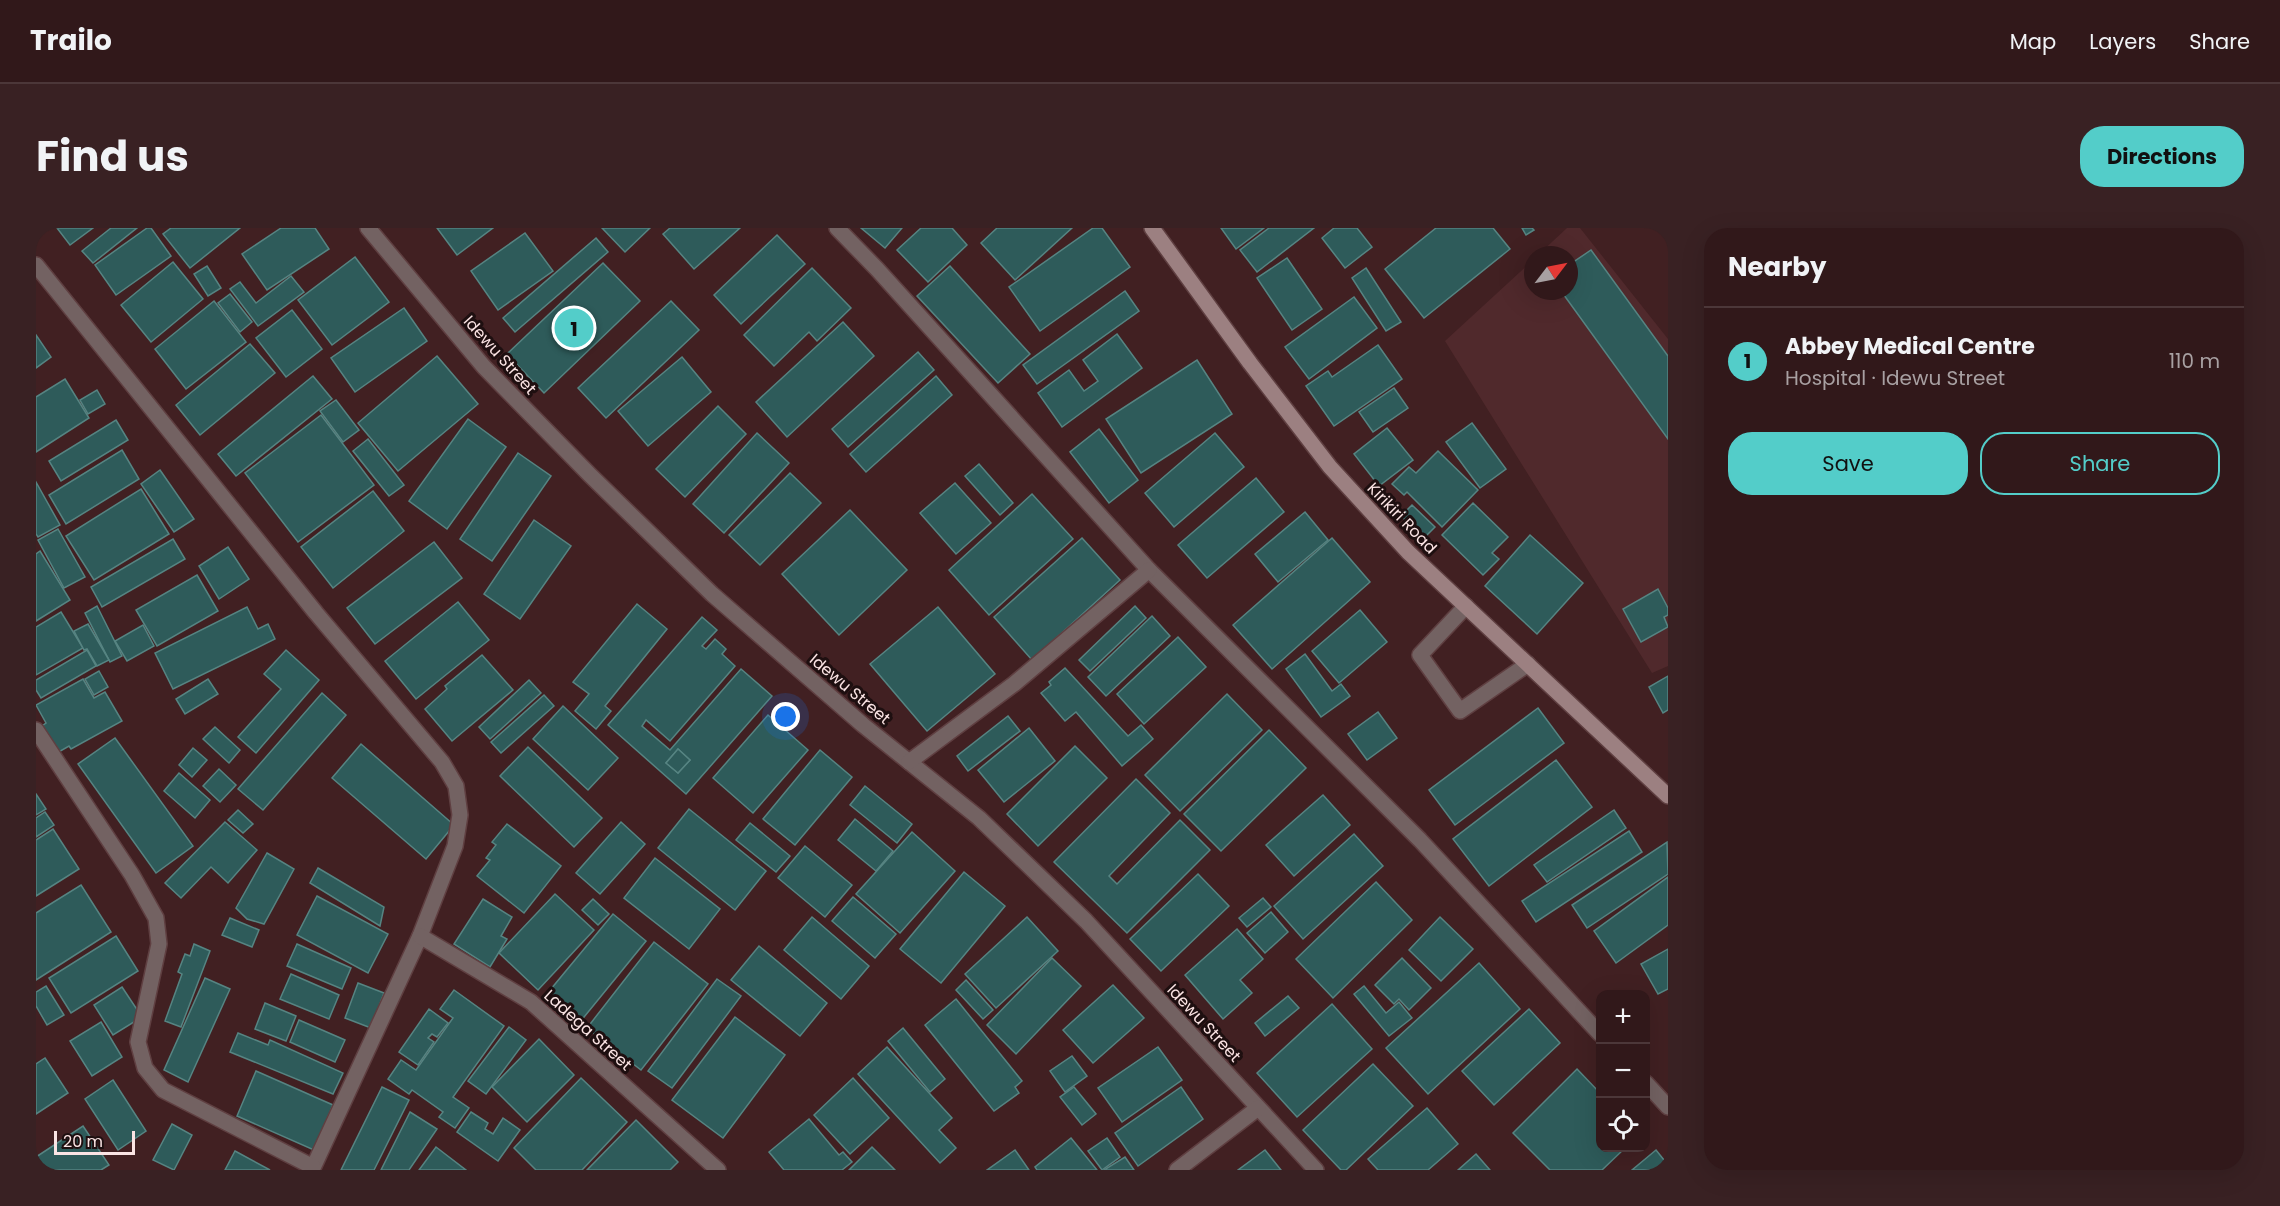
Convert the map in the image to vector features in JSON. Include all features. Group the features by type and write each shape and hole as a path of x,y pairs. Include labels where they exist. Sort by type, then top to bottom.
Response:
{"main road":[{"name":"Kirikiri Road","path":"1152,228 1250,363 1330,467 1408,552 1668,796"}],"street":[{"name":"Idewu Street","path":"368,228 484,368 590,475 712,594 863,725 979,818 1086,921 1316,1170"},
{"path":"837,228 878,269 1149,570 1420,840 1596,1030"},
{"path":"36,265 309,603 442,762 456,786 460,815 455,846 420,936 312,1169 163,1090 145,1068 138,1042 159,944 156,918 132,875 36,730"},
{"path":"909,762 1014,684 1149,570"},
{"path":"1466,606 1420,655 1460,711 1528,664"},
{"name":"Ladega Street","path":"420,936 531,1002 718,1170"},
{"path":"1650,1087 1668,1107"},
{"path":"1177,1170 1258,1108"}],"shaded area":[{"path":"1567,228 1580,228 1668,339 1668,666 1652,673 1445,341 1524,268 1524,300 1578,300 1578,246 1548,246"}],"building":[{"path":"57,228 93,228 70,245"},
{"path":"111,228 137,228 93,263 82,251"},
{"path":"147,228 151,228 171,256 116,295 95,265"},
{"path":"171,228 240,228 190,268 163,234"},
{"path":"281,228 315,228 329,249 267,290 242,254"},
{"path":"437,228 493,228 457,255"},
{"path":"602,228 650,228 625,252"},
{"path":"670,228 740,228 694,269 663,234"},
{"path":"861,228 902,228 885,248"},
{"path":"921,228 952,228 967,245 928,282 897,250"},
{"path":"997,228 1072,228 1015,280 981,243"},
{"path":"1093,228 1102,228 1130,267 1040,331 1009,287"},
{"path":"1221,228 1264,228 1236,249"},
{"path":"1269,228 1314,228 1257,272 1240,250"},
{"path":"1334,228 1357,228 1372,247 1345,268 1322,238"},
{"path":"1436,228 1493,228 1510,249 1424,318 1385,269"},
{"path":"1522,228 1532,228 1534,230 1526,235"},
{"path":"525,233 553,271 498,310 471,271"},
{"path":"777,235 805,264 741,324 714,295"},
{"path":"596,238 608,252 515,332 503,318"},
{"path":"1591,250 1668,356 1668,439 1568,300 1578,300 1578,259"},
{"path":"355,257 389,302 332,345 298,300"},
{"path":"1287,258 1322,309 1292,330 1257,278"},
{"path":"173,262 203,299 151,342 121,305"},
{"path":"603,263 640,301 544,393 507,354"},
{"path":"207,266 221,288 208,296 194,274"},
{"path":"950,266 1030,354 998,383 917,296"},
{"path":"812,268 851,308 817,341 809,332 774,366 744,335"},
{"path":"1366,268 1401,322 1386,331 1352,278"},
{"path":"291,276 304,292 258,326 230,289 240,282 256,303"},
{"path":"1125,291 1139,311 1037,384 1023,365"},
{"path":"230,294 252,322 240,332 218,303"},
{"path":"1354,297 1377,328 1309,379 1285,347"},
{"path":"214,301 246,342 186,389 155,349"},
{"path":"671,301 699,330 606,418 578,388"},
{"path":"404,308 427,341 355,392 331,358"},
{"path":"292,310 322,349 286,377 256,338"},
{"path":"843,322 874,356 787,437 756,402"},
{"path":"1117,334 1142,368 1062,427 1038,393 1069,370 1084,391 1098,381 1083,360"},
{"path":"36,335 51,357 36,368"},
{"path":"250,344 275,373 200,435 176,405"},
{"path":"1378,345 1402,379 1334,426 1306,386 1328,371 1332,377"},
{"path":"918,352 934,370 848,447 832,429"},
{"path":"437,356 478,404 398,471 358,423"},
{"path":"682,357 711,392 648,446 618,411"},
{"path":"1197,360 1232,414 1141,473 1106,419"},
{"path":"313,376 332,399 236,476 218,454"},
{"path":"936,376 952,395 866,472 850,454"},
{"path":"65,379 89,418 36,452 36,397"},
{"path":"1394,388 1408,408 1373,432 1359,412"},
{"path":"97,390 105,404 88,414 80,400"},
{"path":"336,400 359,430 343,442 320,411"},
{"path":"718,406 746,434 685,497 656,469"},
{"path":"321,415 374,485 298,542 245,473"},
{"path":"468,419 506,447 447,529 409,501"},
{"path":"116,420 128,440 61,481 49,461"},
{"path":"1472,423 1506,469 1480,488 1446,442"},
{"path":"1387,428 1413,460 1379,486 1354,454"},
{"path":"1099,429 1138,480 1109,503 1070,452"},
{"path":"757,433 789,463 724,533 693,504"},
{"path":"1215,433 1244,467 1174,527 1145,493"},
{"path":"368,439 404,485 389,496 353,451"},
{"path":"122,450 139,479 66,524 49,495"},
{"path":"1438,451 1478,490 1442,527 1407,492 1404,495 1392,484 1409,467 1416,473"},
{"path":"518,453 551,476 492,561 460,539"},
{"path":"979,464 1013,503 1000,515 965,476"},
{"path":"160,470 194,519 174,532 141,484"},
{"path":"790,473 821,503 760,565 729,535"},
{"path":"1256,478 1284,512 1207,578 1178,545"},
{"path":"36,482 60,525 38,537 36,534"},
{"path":"955,483 991,523 956,554 920,513"},
{"path":"141,489 169,534 94,580 66,536"},
{"path":"373,491 404,531 333,588 301,547"},
{"path":"1032,494 1073,539 989,615 949,570"},
{"path":"1473,503 1508,537 1492,553 1499,559 1483,575 1442,535"},
{"path":"1412,505 1435,527 1424,538 1401,516"},
{"path":"850,510 907,570 839,635 782,574"},
{"path":"1305,512 1328,540 1278,582 1255,554"},
{"path":"534,520 571,546 520,619 484,594"},
{"path":"58,529 85,577 64,588 38,540"},
{"path":"1530,535 1583,583 1537,634 1485,586"},
{"path":"1082,538 1120,580 1032,660 994,617"},
{"path":"1332,538 1370,582 1272,669 1233,625"},
{"path":"173,539 185,559 102,607 91,587"},
{"path":"434,542 462,578 375,644 347,608"},
{"path":"228,547 249,579 219,599 199,566"},
{"path":"40,551 70,600 36,621 36,554"},
{"path":"197,575 218,611 157,646 136,610"},
{"path":"1658,589 1668,608 1668,615 1664,617 1668,627 1641,642 1623,609"},
{"path":"458,602 489,640 416,699 385,661"},
{"path":"637,604 667,629 605,706 611,711 596,729 575,711 589,694 573,682"},
{"path":"97,606 122,656 110,662 85,613"},
{"path":"1135,606 1146,618 1090,671 1079,660"},
{"path":"247,607 258,629 268,624 275,639 173,689 155,653"},
{"path":"938,607 995,674 927,731 870,664"},
{"path":"1360,610 1387,642 1339,683 1312,651"},
{"path":"61,612 83,648 36,675 36,627"},
{"path":"1152,616 1170,636 1106,696 1088,677"},
{"path":"702,617 717,630 702,646 706,649 715,639 726,649 722,654 735,666 670,741 646,720 642,726 670,750 741,669 772,696 686,794 608,725","holes":["678,749 690,760 678,773 666,763"]},
{"path":"88,624 109,660 97,666 87,649 84,650 74,631"},
{"path":"143,625 154,646 127,661 115,641"},
{"path":"1178,637 1206,667 1144,724 1117,694"},
{"path":"87,650 96,666 41,698 36,690 36,680"},
{"path":"286,650 319,680 256,753 238,737 281,689 264,674"},
{"path":"1305,654 1332,691 1341,684 1350,696 1321,717 1286,669"},
{"path":"482,655 513,690 452,741 425,709 447,689 445,686"},
{"path":"1065,668 1128,736 1141,725 1153,739 1122,766 1076,712 1065,721 1041,693 1051,685 1049,682"},
{"path":"99,671 108,687 94,695 85,679"},
{"path":"1668,676 1668,710 1663,713 1649,687"},
{"path":"83,679 94,698 105,692 122,721 71,749 69,746 57,753 42,726 46,723 36,705"},
{"path":"208,679 218,694 185,714 176,699"},
{"path":"529,680 541,693 490,739 479,727"},
{"path":"322,693 346,715 263,810 238,789"},
{"path":"1227,694 1262,730 1180,811 1145,775"},
{"path":"544,695 554,706 501,753 491,742"},
{"path":"563,706 618,758 588,790 533,739"},
{"path":"1538,708 1564,743 1455,825 1429,790"},
{"path":"1378,712 1397,738 1367,760 1348,734"},
{"path":"768,715 808,750 753,813 713,778"},
{"path":"1008,716 1020,731 968,771 957,756"},
{"path":"215,727 240,750 229,763 203,739"},
{"path":"1029,728 1055,761 1004,802 978,770"},
{"path":"1269,730 1306,768 1221,851 1184,814"},
{"path":"115,738 193,846 156,873 78,764"},
{"path":"361,744 454,825 426,859 332,778"},
{"path":"1075,746 1107,778 1038,846 1007,814"},
{"path":"528,747 602,818 574,847 500,776"},
{"path":"193,748 207,760 192,777 179,765"},
{"path":"678,749 690,760 678,773 666,763"},
{"path":"820,750 852,777 795,845 763,819"},
{"path":"1556,760 1592,807 1489,886 1453,839"},
{"path":"219,769 236,785 220,802 203,786"},
{"path":"179,773 210,800 195,818 164,791"},
{"path":"1136,779 1170,813 1109,876 1117,884 1180,820 1210,850 1127,933 1054,862"},
{"path":"865,786 912,824 897,843 850,805"},
{"path":"36,794 46,809 36,815"},
{"path":"1323,795 1350,825 1294,876 1266,845"},
{"path":"689,809 766,871 735,910 658,848"},
{"path":"238,810 253,824 243,833 228,820"},
{"path":"1614,810 1626,828 1547,882 1534,865"},
{"path":"45,812 54,825 36,837 36,818"},
{"path":"855,819 893,851 876,871 838,840"},
{"path":"225,822 257,850 228,883 211,867 181,898 165,883"},
{"path":"621,822 645,844 600,894 576,873"},
{"path":"750,823 790,856 776,872 736,840"},
{"path":"507,824 561,866 524,913 477,876 490,860 486,858 496,845 492,842"},
{"path":"53,829 79,869 36,896 36,840"},
{"path":"1629,831 1642,852 1536,922 1522,901"},
{"path":"912,832 955,871 900,933 856,894"},
{"path":"1354,834 1383,866 1303,939 1274,906"},
{"path":"1667,842 1668,874 1587,928 1572,905"},
{"path":"805,846 852,885 825,917 778,878"},
{"path":"267,853 294,869 264,924 247,919 236,908"},
{"path":"655,858 720,909 689,949 624,898"},
{"path":"318,868 384,907 380,926 310,883"},
{"path":"964,872 1005,906 941,983 900,949"},
{"path":"1198,874 1229,906 1161,971 1130,939"},
{"path":"1668,877 1668,925 1616,963 1594,931"},
{"path":"1376,882 1412,920 1333,998 1296,959"},
{"path":"81,885 111,932 36,980 36,913"},
{"path":"555,894 594,930 538,990 499,953"},
{"path":"317,896 388,934 368,973 297,935"},
{"path":"853,897 896,934 875,958 832,921"},
{"path":"1263,898 1271,907 1247,927 1239,918"},
{"path":"483,899 512,917 501,936 507,939 490,967 454,944"},
{"path":"593,899 609,914 598,925 582,910"},
{"path":"1271,912 1288,932 1265,953 1247,933"},
{"path":"613,914 646,941 580,1022 546,995"},
{"path":"812,917 869,966 841,999 784,950"},
{"path":"1027,917 1058,951 996,1008 965,974"},
{"path":"1440,917 1473,949 1441,981 1409,950"},
{"path":"230,918 259,930 252,947 222,935"},
{"path":"1237,929 1263,959 1240,980 1252,993 1223,1019 1185,975"},
{"path":"116,936 138,971 71,1013 49,978"},
{"path":"654,942 708,984 641,1070 587,1028"},
{"path":"194,944 210,951 181,1027 165,1021 182,974 178,972 185,954 190,956"},
{"path":"297,944 351,968 342,989 287,966"},
{"path":"759,946 827,1003 800,1036 731,980"},
{"path":"1668,949 1668,989 1658,994 1641,964"},
{"path":"1052,958 1081,986 1016,1054 987,1025"},
{"path":"1402,958 1431,988 1409,1010 1399,999 1394,1004 1375,985"},
{"path":"1479,963 1520,1009 1428,1094 1386,1048"},
{"path":"291,974 339,995 329,1019 280,999"},
{"path":"205,978 230,989 188,1082 164,1070"},
{"path":"717,979 741,996 672,1088 648,1071"},
{"path":"966,980 993,1010 983,1019 956,990"},
{"path":"358,983 384,993 371,1028 345,1018"},
{"path":"1113,985 1144,1018 1093,1063 1063,1030"},
{"path":"46,986 64,1015 47,1025 36,1006 36,992"},
{"path":"1364,986 1386,1013 1399,1002 1412,1018 1389,1036 1354,994"},
{"path":"122,987 142,1017 113,1035 94,1005"},
{"path":"454,990 504,1026 453,1097 469,1108 455,1128 439,1117 443,1112 412,1090 409,1094 388,1079 401,1060 416,1070 453,1018 440,1009"},
{"path":"1288,996 1299,1008 1265,1036 1255,1023"},
{"path":"956,999 1022,1081 1015,1087 1019,1093 994,1111 925,1025"},
{"path":"265,1003 296,1016 286,1041 255,1029"},
{"path":"1332,1004 1372,1049 1297,1117 1257,1073"},
{"path":"429,1009 448,1023 437,1037 432,1034 428,1038 434,1042 418,1065 399,1052"},
{"path":"1529,1009 1560,1043 1494,1105 1462,1071"},
{"path":"735,1017 785,1055 723,1138 672,1100"},
{"path":"299,1020 345,1040 335,1062 290,1042"},
{"path":"101,1022 122,1057 92,1076 70,1041"},
{"path":"509,1027 526,1040 486,1094 468,1081"},
{"path":"903,1028 945,1079 930,1092 888,1041"},
{"path":"238,1033 268,1045 270,1040 343,1073 333,1094 230,1052"},
{"path":"539,1039 574,1075 527,1122 492,1087"},
{"path":"887,1047 952,1118 939,1130 956,1148 940,1163 858,1074"},
{"path":"1158,1047 1182,1080 1122,1122 1098,1088"},
{"path":"1072,1056 1087,1076 1065,1092 1050,1071"},
{"path":"45,1058 68,1093 36,1114 36,1064"},
{"path":"1373,1064 1413,1106 1346,1170 1341,1170 1303,1130"},
{"path":"1577,1069 1596,1089 1596,1152 1621,1152 1602,1170 1550,1170 1513,1133"},
{"path":"256,1071 333,1105 314,1150 237,1116"},
{"path":"581,1078 627,1122 582,1170 536,1170 514,1148"},
{"path":"853,1078 889,1118 850,1154 814,1115"},
{"path":"113,1080 146,1131 118,1150 85,1099"},
{"path":"382,1087 409,1100 374,1170 341,1170"},
{"path":"1074,1087 1096,1114 1082,1125 1060,1097"},
{"path":"1181,1087 1203,1119 1138,1166 1115,1133"},
{"path":"1427,1108 1458,1144 1428,1170 1378,1170 1368,1159"},
{"path":"410,1112 437,1129 409,1170 381,1170"},
{"path":"471,1112 488,1123 485,1129 493,1134 503,1118 520,1130 498,1161 457,1132"},
{"path":"809,1119 839,1155 843,1152 852,1162 842,1170 784,1170 769,1152"},
{"path":"636,1120 678,1162 670,1170 587,1170"},
{"path":"172,1124 192,1135 174,1170 153,1160"},
{"path":"83,1126 109,1165 101,1170 36,1170 36,1157"},
{"path":"1071,1138 1097,1170 1037,1170 1035,1167"},
{"path":"1107,1138 1120,1157 1102,1170 1088,1151"},
{"path":"436,1147 466,1170 419,1170"},
{"path":"872,1147 895,1170 849,1170"},
{"path":"1015,1150 1029,1170 987,1170"},
{"path":"1265,1150 1281,1170 1238,1170"},
{"path":"1656,1150 1668,1165 1668,1170 1632,1170"},
{"path":"235,1151 270,1170 225,1170"},
{"path":"1476,1154 1490,1170 1458,1170"},
{"path":"1125,1157 1134,1170 1104,1170"}],"place":[{"name":"Abbey Medical Centre","path":"574,328"}]}
